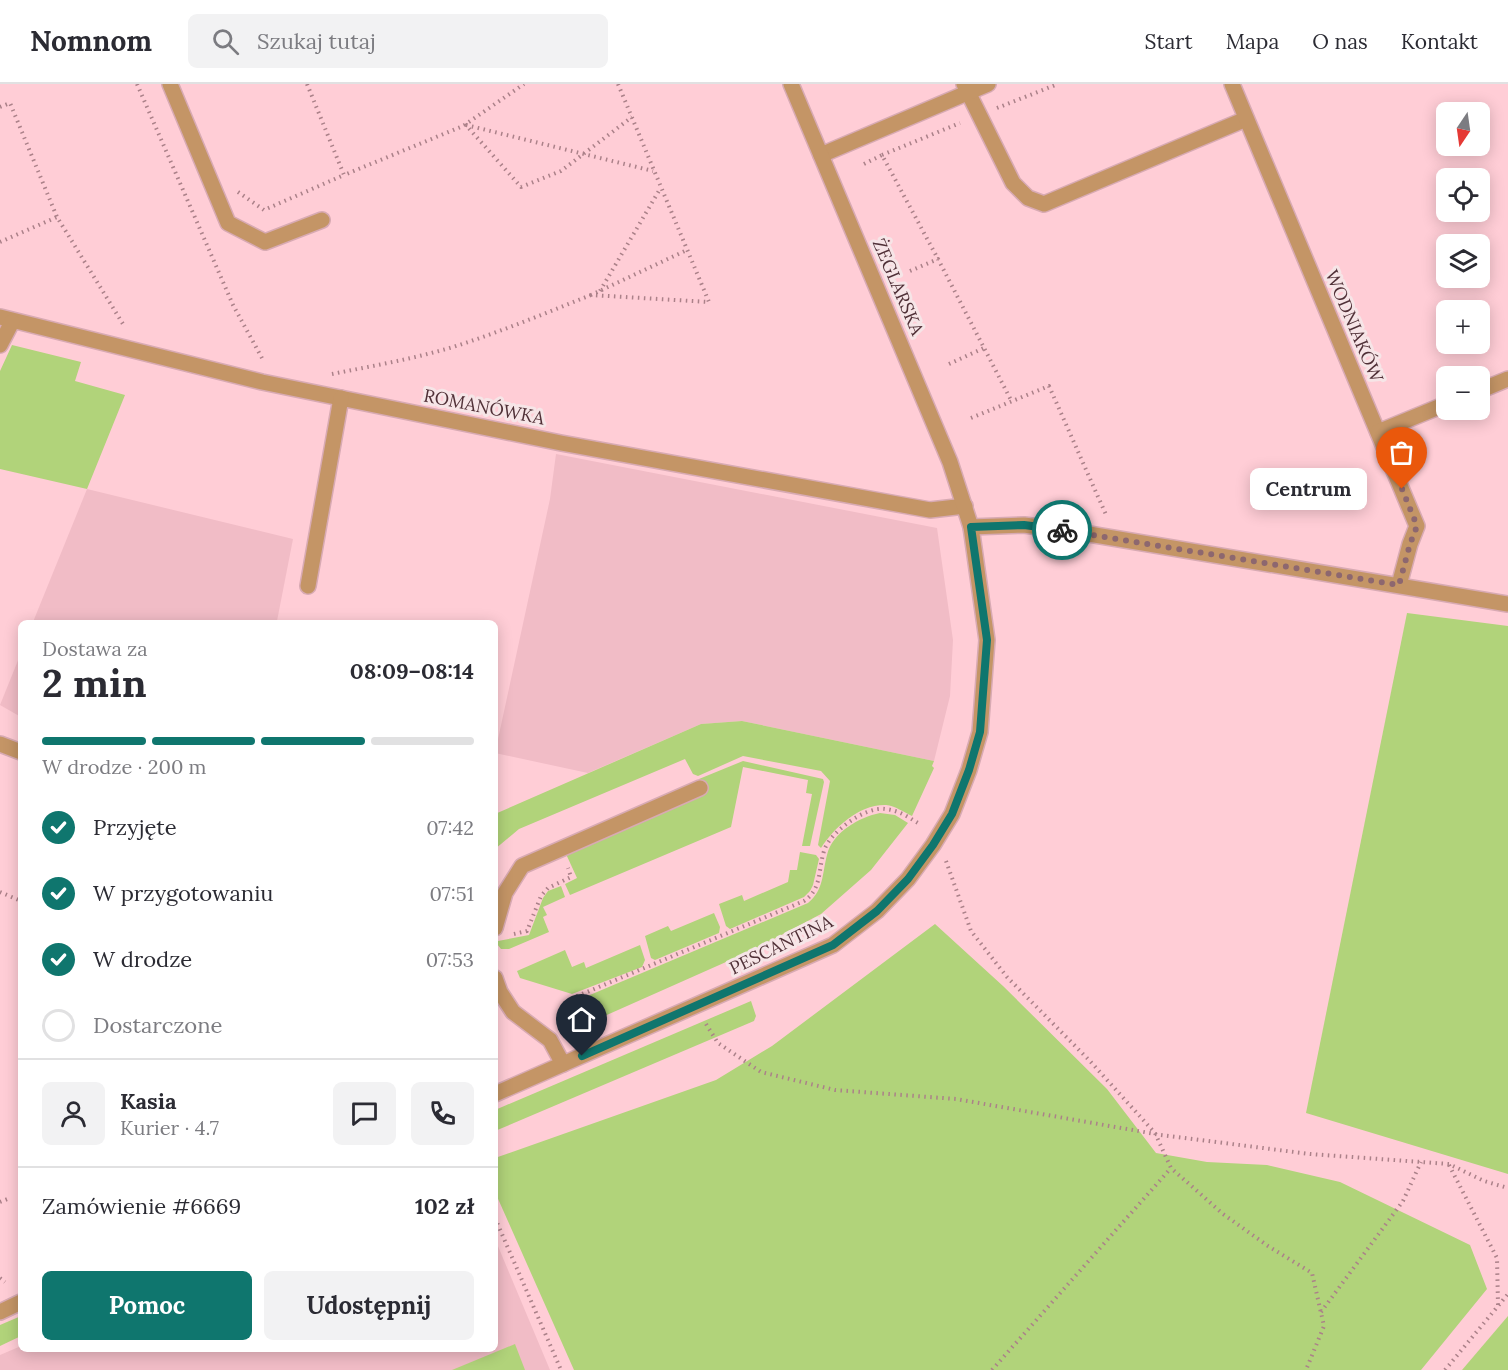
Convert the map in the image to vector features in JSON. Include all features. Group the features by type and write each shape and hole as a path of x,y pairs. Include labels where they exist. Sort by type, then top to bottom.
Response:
{"street":[{"path":"170,84 228,223 265,242 322,220"},
{"name":"ŻEGLARSKA","path":"791,84 950,462 965,506"},
{"path":"821,155 966,88 988,84"},
{"name":"WODNIAKÓW","path":"1232,84 1417,526 1399,585"},
{"path":"966,88 1013,183 1028,198 1044,204 1246,119"},
{"path":"0,345 6,320"},
{"name":"ROMANÓWKA","path":"6,320 262,382 561,443 930,510 965,506"},
{"path":"1490,386 1508,379"},
{"path":"308,586 341,398"},
{"path":"1378,432 1436,408"},
{"name":"PESCANTINA","path":"498,1093 833,945 877,911 908,879 952,814 969,770 980,732 987,640 971,527 965,506"},
{"path":"971,527 1024,525 1066,530 1508,604"},
{"path":"0,744 18,751"},
{"path":"500,931 505,893 522,866 700,788"},
{"path":"498,986 513,1012 550,1040 563,1065"},
{"path":"0,1312 18,1303"}],"path":[{"path":"137,84 233,305 267,366"},
{"path":"307,84 344,175"},
{"path":"234,183 238,192 264,210 465,124 524,84"},
{"path":"591,295 709,302 618,84"},
{"path":"864,164 1058,84"},
{"path":"0,107 10,104 57,217 123,324"},
{"path":"465,124 521,187 561,171 632,117"},
{"path":"465,124 653,171"},
{"path":"882,155 1012,402"},
{"path":"600,291 661,189"},
{"path":"0,242 57,217"},
{"path":"326,375 394,362 452,347 507,329 591,295 687,250"},
{"path":"910,271 938,259"},
{"path":"949,364 984,348"},
{"path":"971,418 1049,386 1109,522 1099,520"},
{"path":"578,1035 569,1011 575,997 812,896 818,886 824,851 830,839 840,829 868,811 882,808 898,812 918,823"},
{"path":"500,931 527,931 541,896 548,888 571,877 561,849"},
{"path":"946,861 971,931 1007,977 1089,1060 1155,1133 1171,1168 1223,1214 1268,1246 1312,1272 1324,1326 1306,1370"},
{"path":"0,892 18,900"},
{"path":"695,1006 718,1043 761,1072 835,1090 956,1099 1155,1133 1310,1154 1449,1164 1484,1181 1508,1188"},
{"path":"1321,1312 1403,1201 1421,1162"},
{"path":"1449,1164 1497,1258 1498,1305"},
{"path":"992,1370 1171,1168"},
{"path":"0,1202 10,1198"},
{"path":"498,1225 561,1370"},
{"path":"0,1278 5,1282"},
{"path":"1445,1370 1508,1294"}],"shaded area":[{"path":"556,454 937,528 953,640 950,696 934,761 742,721 701,724 588,773 498,754 498,739 550,499"},
{"path":"87,489 293,539 277,620 34,620"},
{"path":"18,660 18,715 0,705"},
{"path":"498,1246 550,1370 0,1370 0,1355 18,1347 18,1352 498,1352"}],"green space":[{"path":"12,345 81,362 75,381 125,395 87,489 0,469 0,371"},
{"path":"1407,613 1508,626 1508,1174 1306,1113"},
{"path":"742,721 934,761 932,766 934,768 912,816 886,805 866,808 840,825 821,848 818,845 830,781 821,771 743,756 698,776 693,774 685,759 519,829 498,846 498,813 701,724"},
{"path":"743,761 823,779 810,846 802,846 812,794 806,793 808,780 743,767 731,827 570,895 565,884 577,878 566,854 705,794 699,779"},
{"path":"880,813 895,815 908,823 871,870 821,914 753,950 582,1026 577,1022 573,1009 578,1000 808,903 820,887 827,855 834,840 855,822"},
{"path":"800,852 816,855 819,859 813,885 804,897 730,929 726,926 719,904 742,895 744,901 788,882 790,870 797,870"},
{"path":"561,886 565,897 543,907 547,915 543,917 549,932 509,949 501,949 498,941 529,935 543,898 548,891"},
{"path":"714,913 720,927 719,933 655,960 651,958 645,936 668,926 671,931"},
{"path":"935,924 1003,986 1107,1089 1156,1153 1207,1162 1267,1165 1340,1182 1470,1245 1487,1289 1421,1370 574,1370 498,1199 498,1157 716,1080 772,1046"},
{"path":"640,945 645,960 642,967 572,994 520,978 517,971 565,950 572,967 584,962 586,968"},
{"path":"751,1001 756,1016 754,1021 498,1130 498,1109"},
{"path":"1508,1316 1508,1370 1462,1370"},
{"path":"18,1317 18,1337 0,1346 0,1325"},
{"path":"515,1344 525,1370 452,1370 498,1352"}],"way so far":[{"path":"1062,530 1399,585 1417,526 1402,489"}],"place":[{"name":"Centrum","path":"1402,489"}],"route":[{"path":"582,1056 833,945 877,911 908,879 952,814 969,770 980,732 987,640 971,527 1024,525 1062,530"}]}
